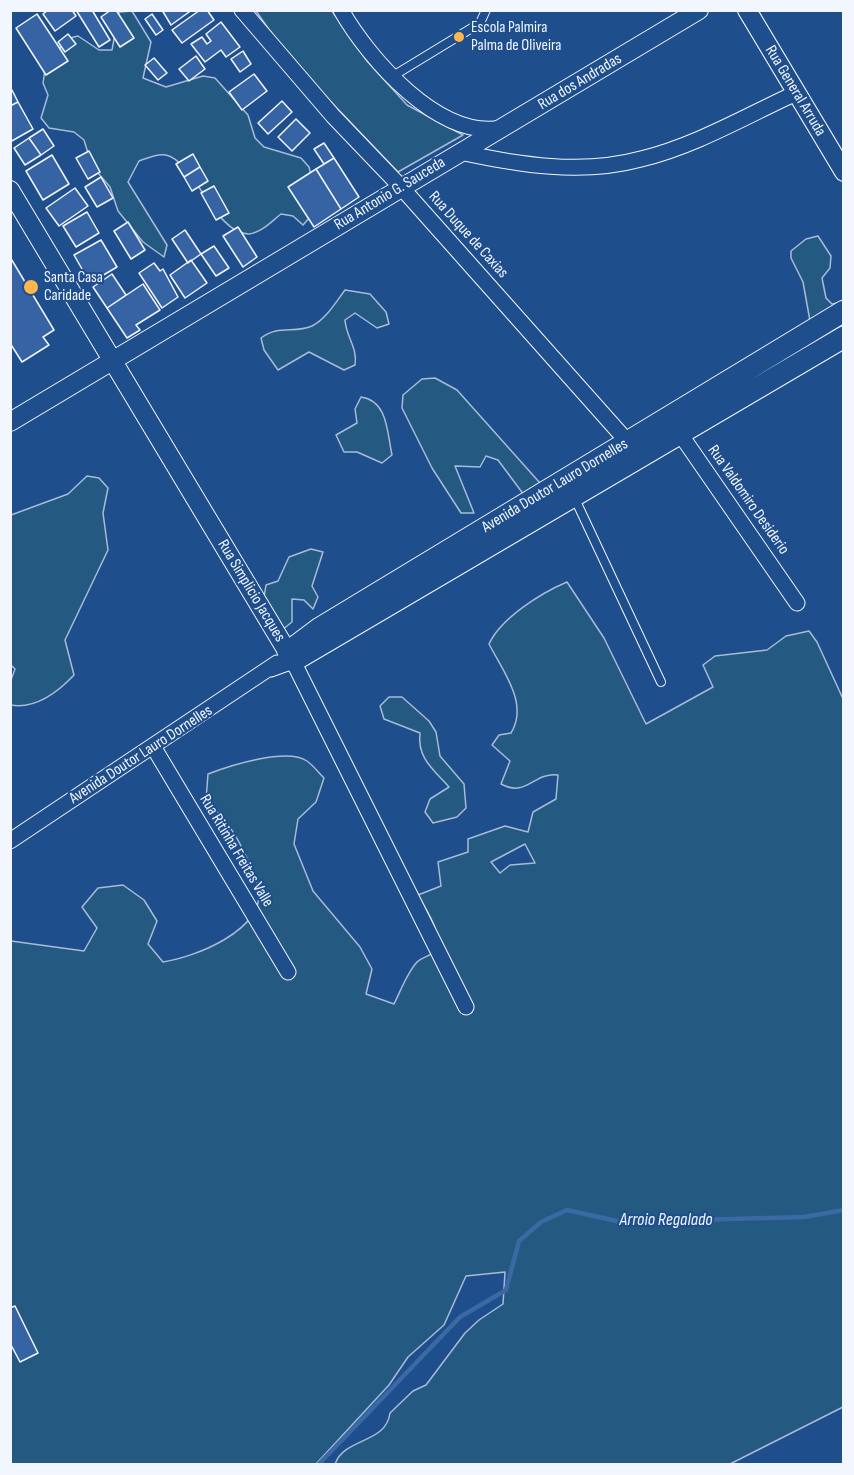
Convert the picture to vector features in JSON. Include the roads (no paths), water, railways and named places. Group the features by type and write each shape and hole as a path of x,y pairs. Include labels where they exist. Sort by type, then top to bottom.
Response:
{"main road":[{"name":"Avenida Doutor Lauro Dornelles","path":"291,657 320,628 635,450 843,311"},
{"name":"Avenida Doutor Lauro Dornelles","path":"674,425 843,337"},
{"name":"Avenida Doutor Lauro Dornelles","path":"291,657 574,497 635,450"}],"street":[{"name":"Rua Duque de Caxias","path":"242,10 333,116 401,187 635,450"},
{"path":"341,10 350,27 393,76 427,107 477,129 506,127"},
{"name":"Rua dos Andradas","path":"460,152 506,127 699,10"},
{"name":"Rua General Arruda","path":"747,10 843,172"},
{"name":"Rua Antonio G. Sauceda","path":"10,422 460,152 510,163 563,167 640,160 679,147 796,93"},
{"name":"Rua Simplicio Jacques","path":"10,190 291,657 466,1007"},
{"name":"Rua Valdomiro Desiderio","path":"674,425 796,603"},
{"name":"Avenida Doutor Lauro Dornelles","path":"10,841 291,657"},
{"name":"Rua Ritinha Freitas Valle","path":"154,747 288,972"}],"lane":[{"path":"393,76 480,23 486,10"},
{"path":"574,497 661,682"}],"waterway":[{"name":"Arroio Regalado","path":"319,1464 460,1317 506,1290 519,1241 541,1222 567,1210 621,1222 804,1217 844,1210"}],"place":[{"name":"Escola Palmira Palma de Oliveira","path":"459,37"},
{"name":"Santa Casa Caridade","path":"31,287"}]}
